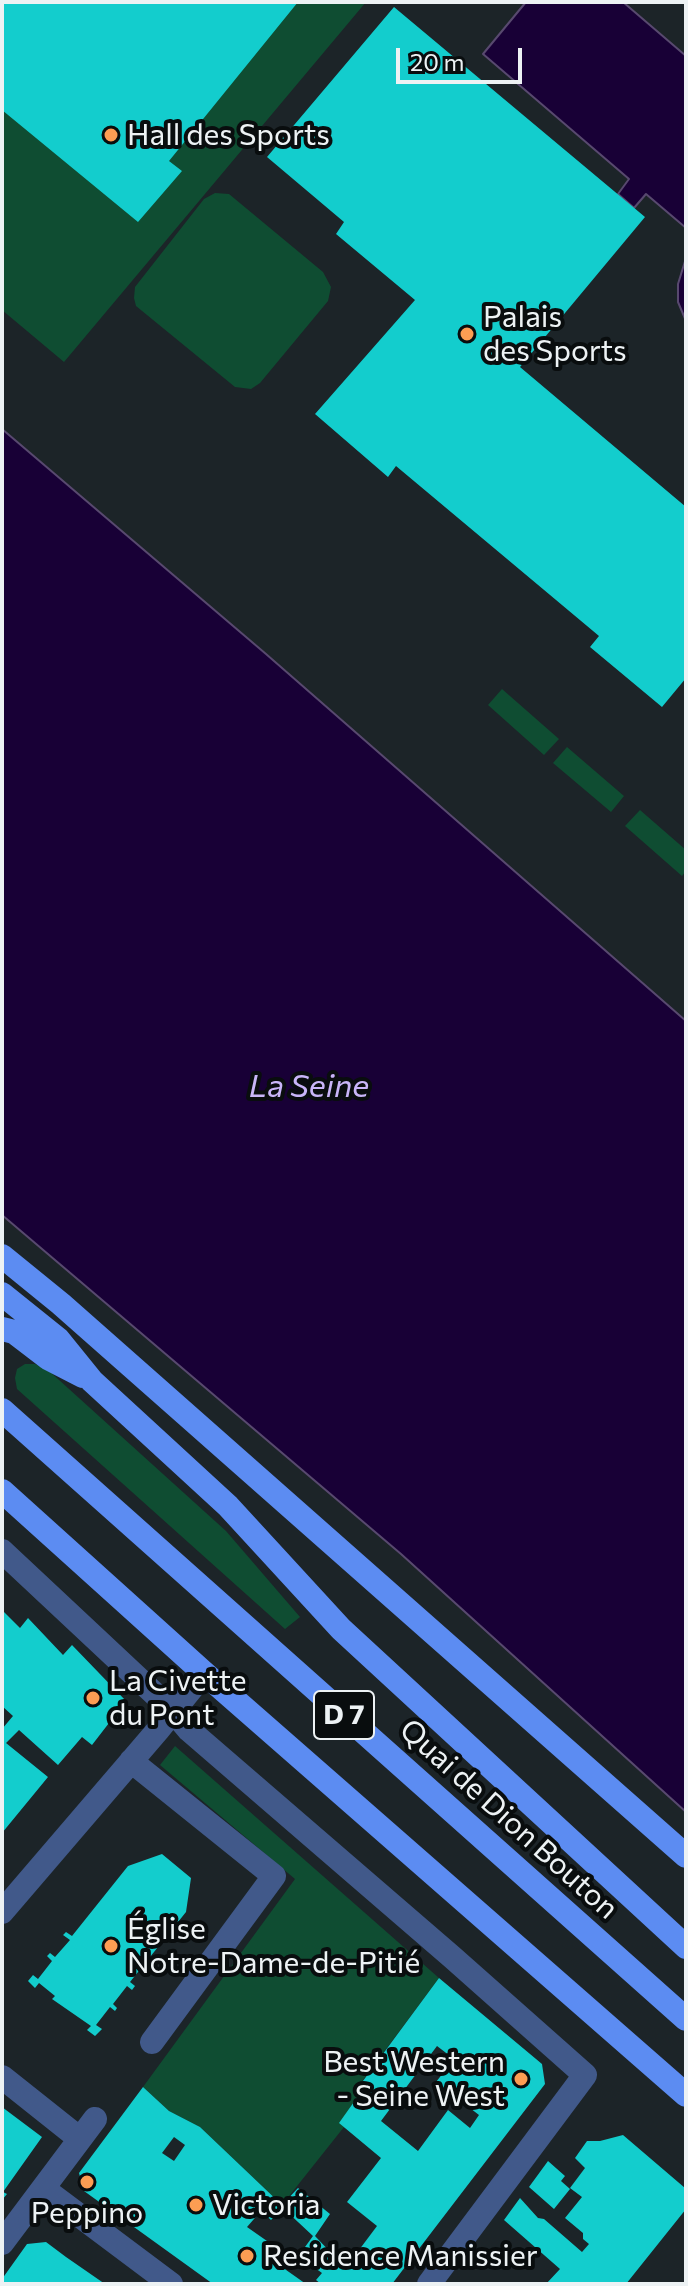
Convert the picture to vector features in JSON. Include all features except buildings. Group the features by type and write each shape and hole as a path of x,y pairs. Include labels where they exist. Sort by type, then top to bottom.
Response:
{"main road":[{"path":"2,1256 61,1304 686,1856"},
{"path":"2,1294 58,1339 92,1381 228,1506 341,1629 686,1947"},
{"path":"2,1329 14,1332 48,1358 92,1381"},
{"name":"Quai de Dion Bouton","path":"2,1410 686,2019"},
{"path":"2,1491 204,1673 676,2074 686,2095"}],"street":[{"path":"2,1551 174,1712 189,1730 442,1947 585,2075 429,2284"},
{"path":"2,1912 204,1673"},
{"path":"131,1761 274,1876 152,2042"},
{"path":"2,2077 80,2139"},
{"path":"2,2243 95,2119"},
{"path":"44,2189 171,2284"}],"green space":[{"path":"2,2 366,2 64,362 2,310"},
{"path":"215,193 229,194 323,272 331,287 328,301 260,383 251,389 235,387 136,306 134,298 135,287 204,199"},
{"path":"502,689 559,739 544,755 488,705"},
{"path":"567,747 624,796 611,812 553,763"},
{"path":"640,810 686,850 686,871 682,876 625,826"},
{"path":"25,1364 35,1364 48,1370 226,1531 300,1617 285,1629 17,1389 17,1369"},
{"path":"175,1746 439,1978 357,2088 361,2092 340,2123 344,2127 282,2205 200,2127 169,2111 143,2087 295,1879 160,1765"}],"water":[{"path":"526,2 623,2 686,56 686,228 646,194 634,208 618,194 629,179 483,54"},
{"path":"686,258 686,321 678,302 678,284"},
{"name":"La Seine","path":"2,429 266,654 686,1021 686,1812 401,1554 2,1215"}],"place":[{"name":"Hall des Sports","path":"111,135"},
{"name":"Palais des Sports","path":"467,334"},
{"name":"La Civette du Pont","path":"93,1698"},
{"name":"Église Notre-Dame-de-Pitié","path":"111,1946"},
{"name":"Best Western - Seine West","path":"521,2079"},
{"name":"Peppino","path":"87,2182"},
{"name":"Victoria","path":"196,2205"},
{"name":"Residence Manissier","path":"247,2256"}]}
